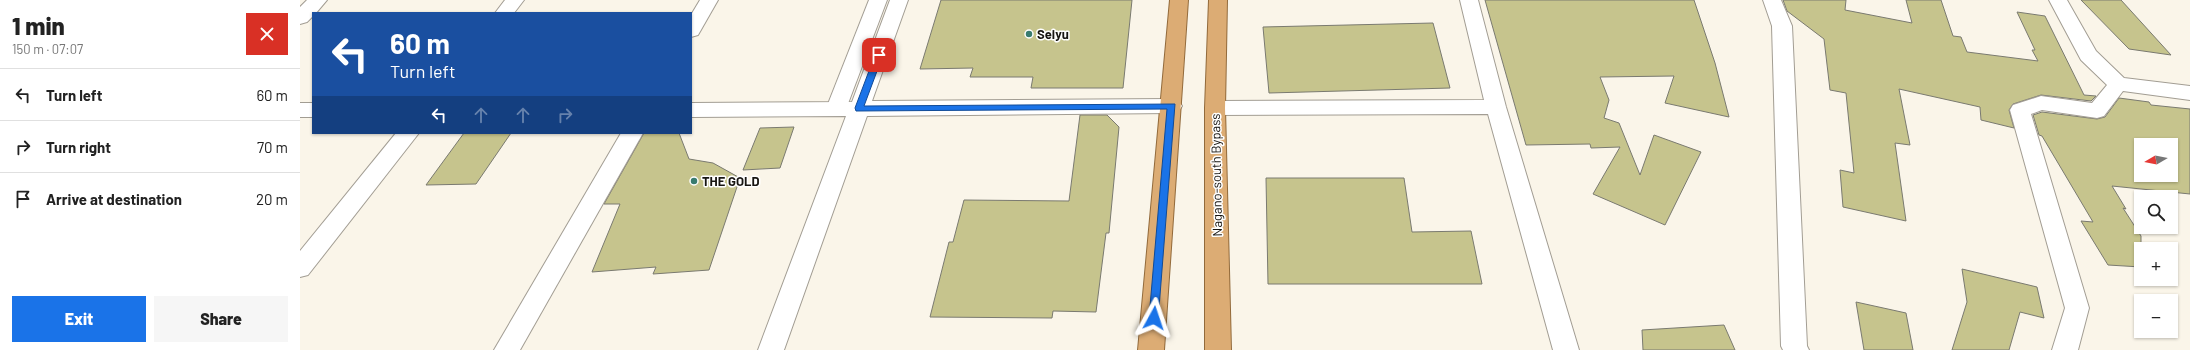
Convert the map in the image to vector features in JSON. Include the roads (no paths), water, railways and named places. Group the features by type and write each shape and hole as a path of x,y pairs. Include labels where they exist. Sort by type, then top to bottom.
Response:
{"highway":[{"path":"1151,350 1172,106 1179,0"},
{"name":"Nagano-south Bypass","path":"1218,0 1215,108 1218,350"}],"street":[{"path":"300,18 318,0"},
{"path":"505,12 515,0"},
{"path":"692,28 708,0"},
{"path":"836,109 878,0"},
{"path":"771,350 899,0"},
{"path":"1470,0 1496,106 1566,350"},
{"path":"1772,0 1782,26 1794,346 1796,350"},
{"path":"2058,0 2088,55 2118,84 2190,93"},
{"path":"2065,350 2077,308 2020,110 2041,103 2097,111 2118,84"},
{"path":"692,110 1172,106"},
{"path":"1215,108 1496,106"},
{"path":"300,110 312,110"},
{"path":"300,268 407,134"},
{"path":"507,350 631,134"}],"place":[{"name":"Seiyu","path":"1029,34"},
{"name":"THE GOLD","path":"694,181"}]}
